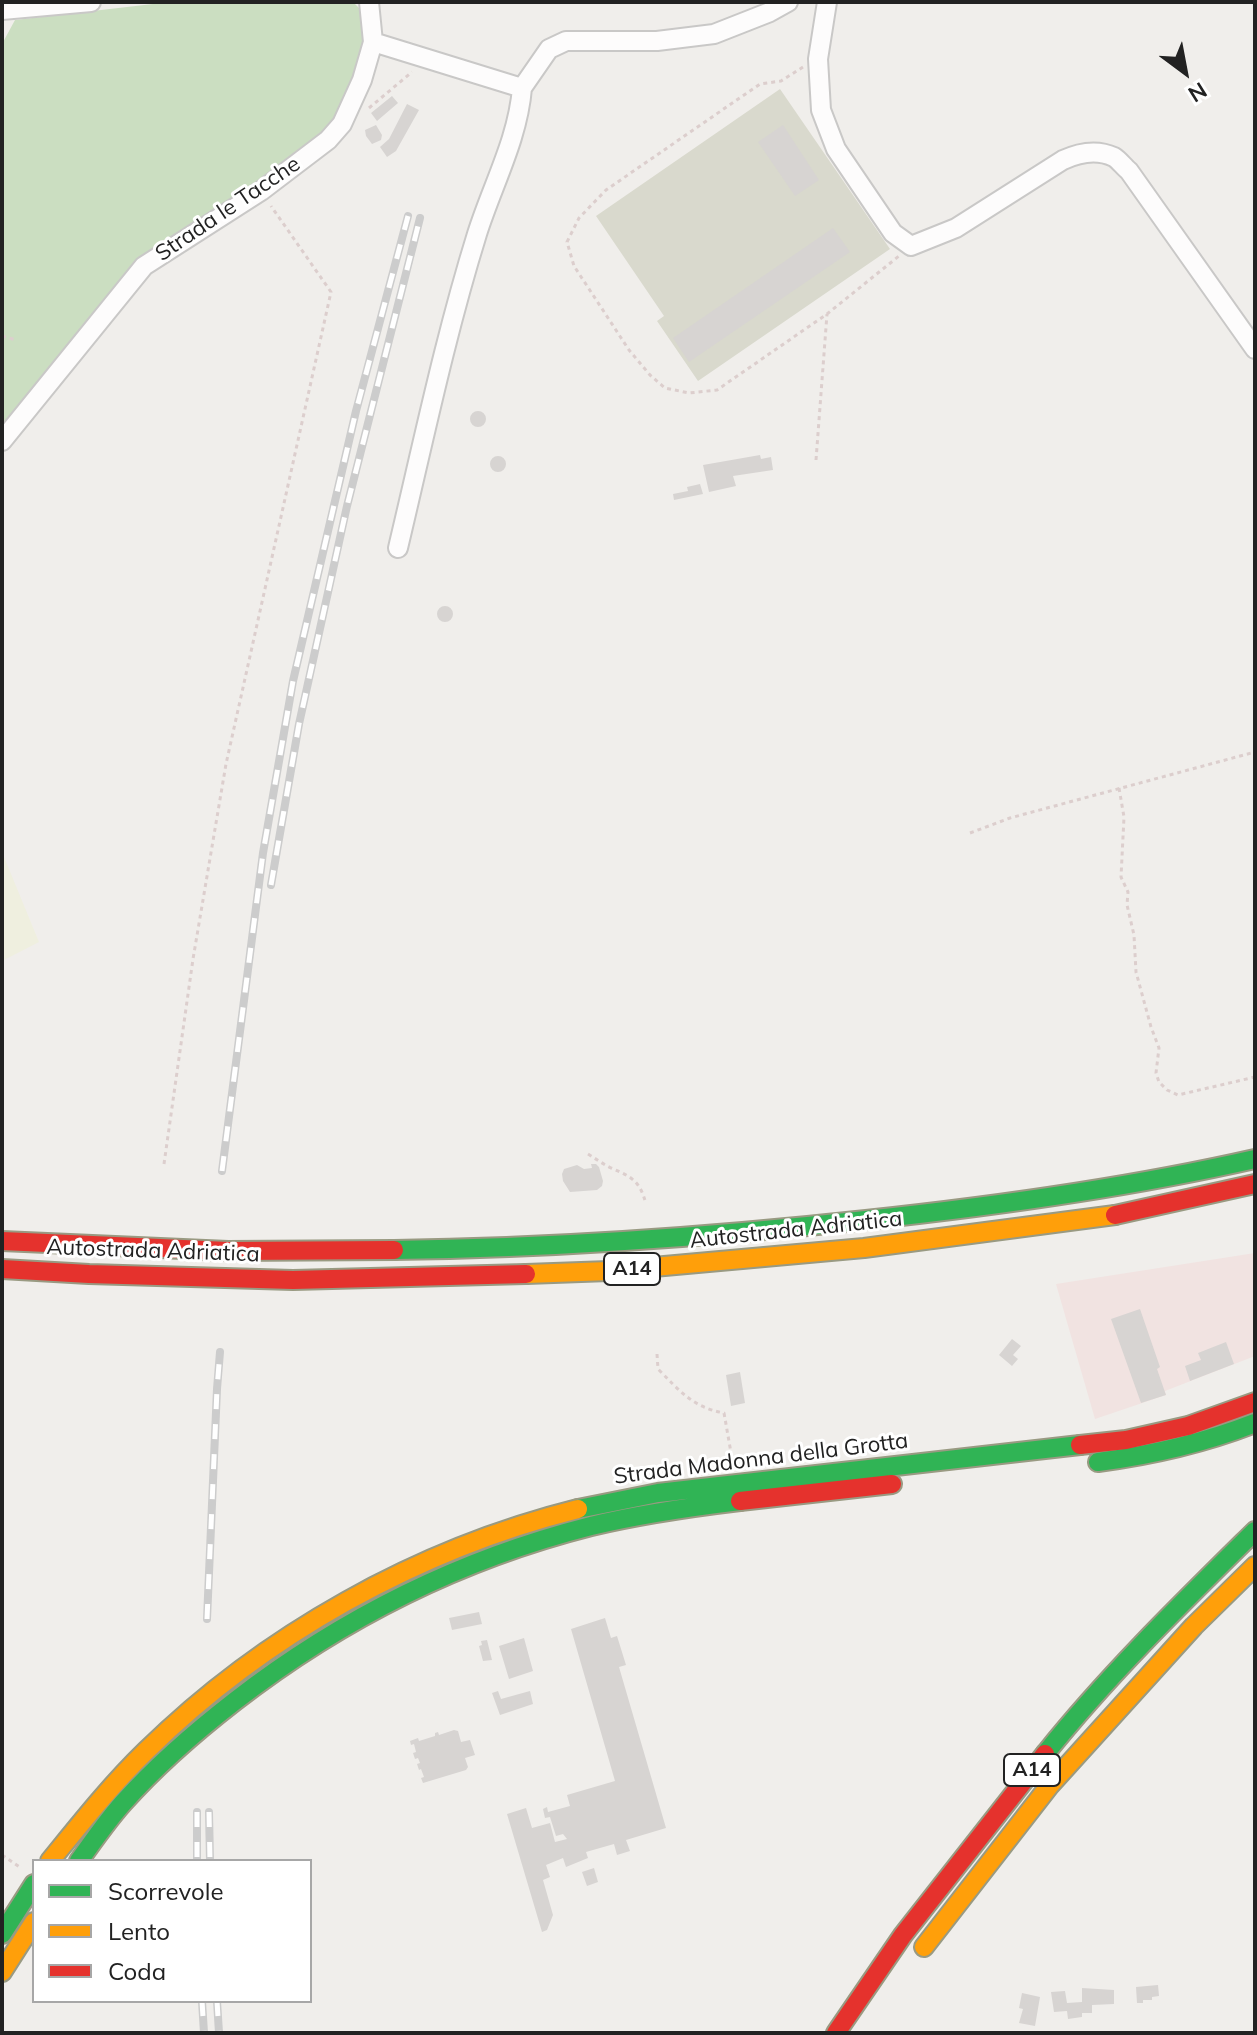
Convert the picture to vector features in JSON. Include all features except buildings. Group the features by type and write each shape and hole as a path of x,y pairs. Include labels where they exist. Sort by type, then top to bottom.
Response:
{"main road":[{"name":"Autostrada Adriatica","path":"2,1241 87,1247 391,1252 491,1250 716,1236 841,1224 1088,1191 1255,1159"},
{"name":"Autostrada Adriatica","path":"2,1269 293,1280 609,1271 864,1248 995,1232 1111,1216 1255,1184"},
{"name":"Strada Madonna della Grotta","path":"52,1859 121,1778 191,1711 284,1639 355,1597 442,1555 529,1523 602,1503 737,1483 1126,1440 1188,1426 1255,1402"},
{"path":"1078,1464 1165,1451 1255,1423"},
{"name":"Strada Madonna della Grotta","path":"81,1859 123,1803 195,1734 245,1693 337,1630 424,1584 518,1546 653,1512 911,1482"},
{"name":"A14","path":"836,2033 903,1935 1067,1727 1147,1638 1255,1531"},
{"name":"A14","path":"916,1960 1050,1785 1194,1626 1255,1566"},
{"path":"2,1934 29,1877"},
{"path":"2,1972 32,1925"}],"street":[{"path":"2,10 91,2"},
{"path":"369,2 373,42 522,88"},
{"path":"398,548 452,322 478,232 519,117 522,88 549,49 566,41 657,41 714,34 788,2"},
{"path":"827,2 818,59 821,110 836,149 893,233 911,246 956,228 1071,156 1096,153 1115,158 1129,171 1255,349"},
{"name":"Strada le Tacche","path":"2,441 144,266 261,191 328,140 342,124 362,80 373,42"}],"path":[{"path":"818,59 781,81 760,84 606,190 579,218 567,242 574,266 629,350 650,375 665,388 689,393 717,390 827,314 911,246"},
{"path":"367,110 412,72"},
{"path":"164,1164 193,959 226,764 331,292 261,191"},
{"path":"816,460 827,314"},
{"path":"2,336 16,340"},
{"path":"970,833 1010,818 1255,752"},
{"path":"1119,788 1124,817 1121,877 1128,892 1136,972 1159,1048 1156,1073 1159,1082 1178,1095 1255,1077"},
{"path":"588,1154 633,1178 646,1204"},
{"path":"657,1354 658,1369 687,1399 704,1408 724,1413 737,1483"},
{"path":"2,1855 29,1877"}],"shaded area":[{"path":"780,89 890,249 698,381 657,321 664,316 596,216"},
{"path":"1255,1253 1255,1356 1165,1391 1166,1395 1095,1419 1056,1284"}],"green space":[{"path":"170,2 353,2 372,21 342,124 144,266 2,441 2,44 15,20"},
{"path":"2,852 39,942 2,961"}],"railway":[{"path":"222,1171 263,853 293,681 356,411 408,216"},
{"path":"271,885 299,724 347,506 420,218"},
{"path":"207,1619 220,1352"},
{"path":"197,1812 197,1859"},
{"path":"209,1812 210,1859"},
{"path":"202,2003 204,2033"},
{"path":"217,2003 219,2033"}],"traffic: fast":[{"path":"394,1250 630,1241 866,1220 1062,1195 1255,1159"},
{"path":"1098,1462 1178,1447 1255,1423"},
{"path":"578,1509 658,1493 1080,1445"},
{"path":"80,1859 123,1803 191,1737 275,1671 360,1618 449,1574 543,1540 628,1518 740,1501"},
{"path":"1045,1754 1120,1667 1255,1531"},
{"path":"2,1934 32,1887"}],"traffic: slow":[{"path":"526,1274 609,1271 864,1248 1115,1215"},
{"path":"52,1859 146,1751 192,1709 292,1634 346,1602 460,1547 578,1509"},
{"path":"924,1947 1050,1785 1194,1626 1255,1566"},
{"path":"2,1972 32,1925"}],"traffic: jam":[{"path":"1115,1215 1255,1184"},
{"path":"2,1241 228,1251 394,1250"},
{"path":"2,1269 293,1280 526,1274"},
{"path":"1080,1445 1126,1440 1188,1426 1255,1402"},
{"path":"740,1501 892,1484"},
{"path":"836,2033 903,1935 1045,1754"}]}
